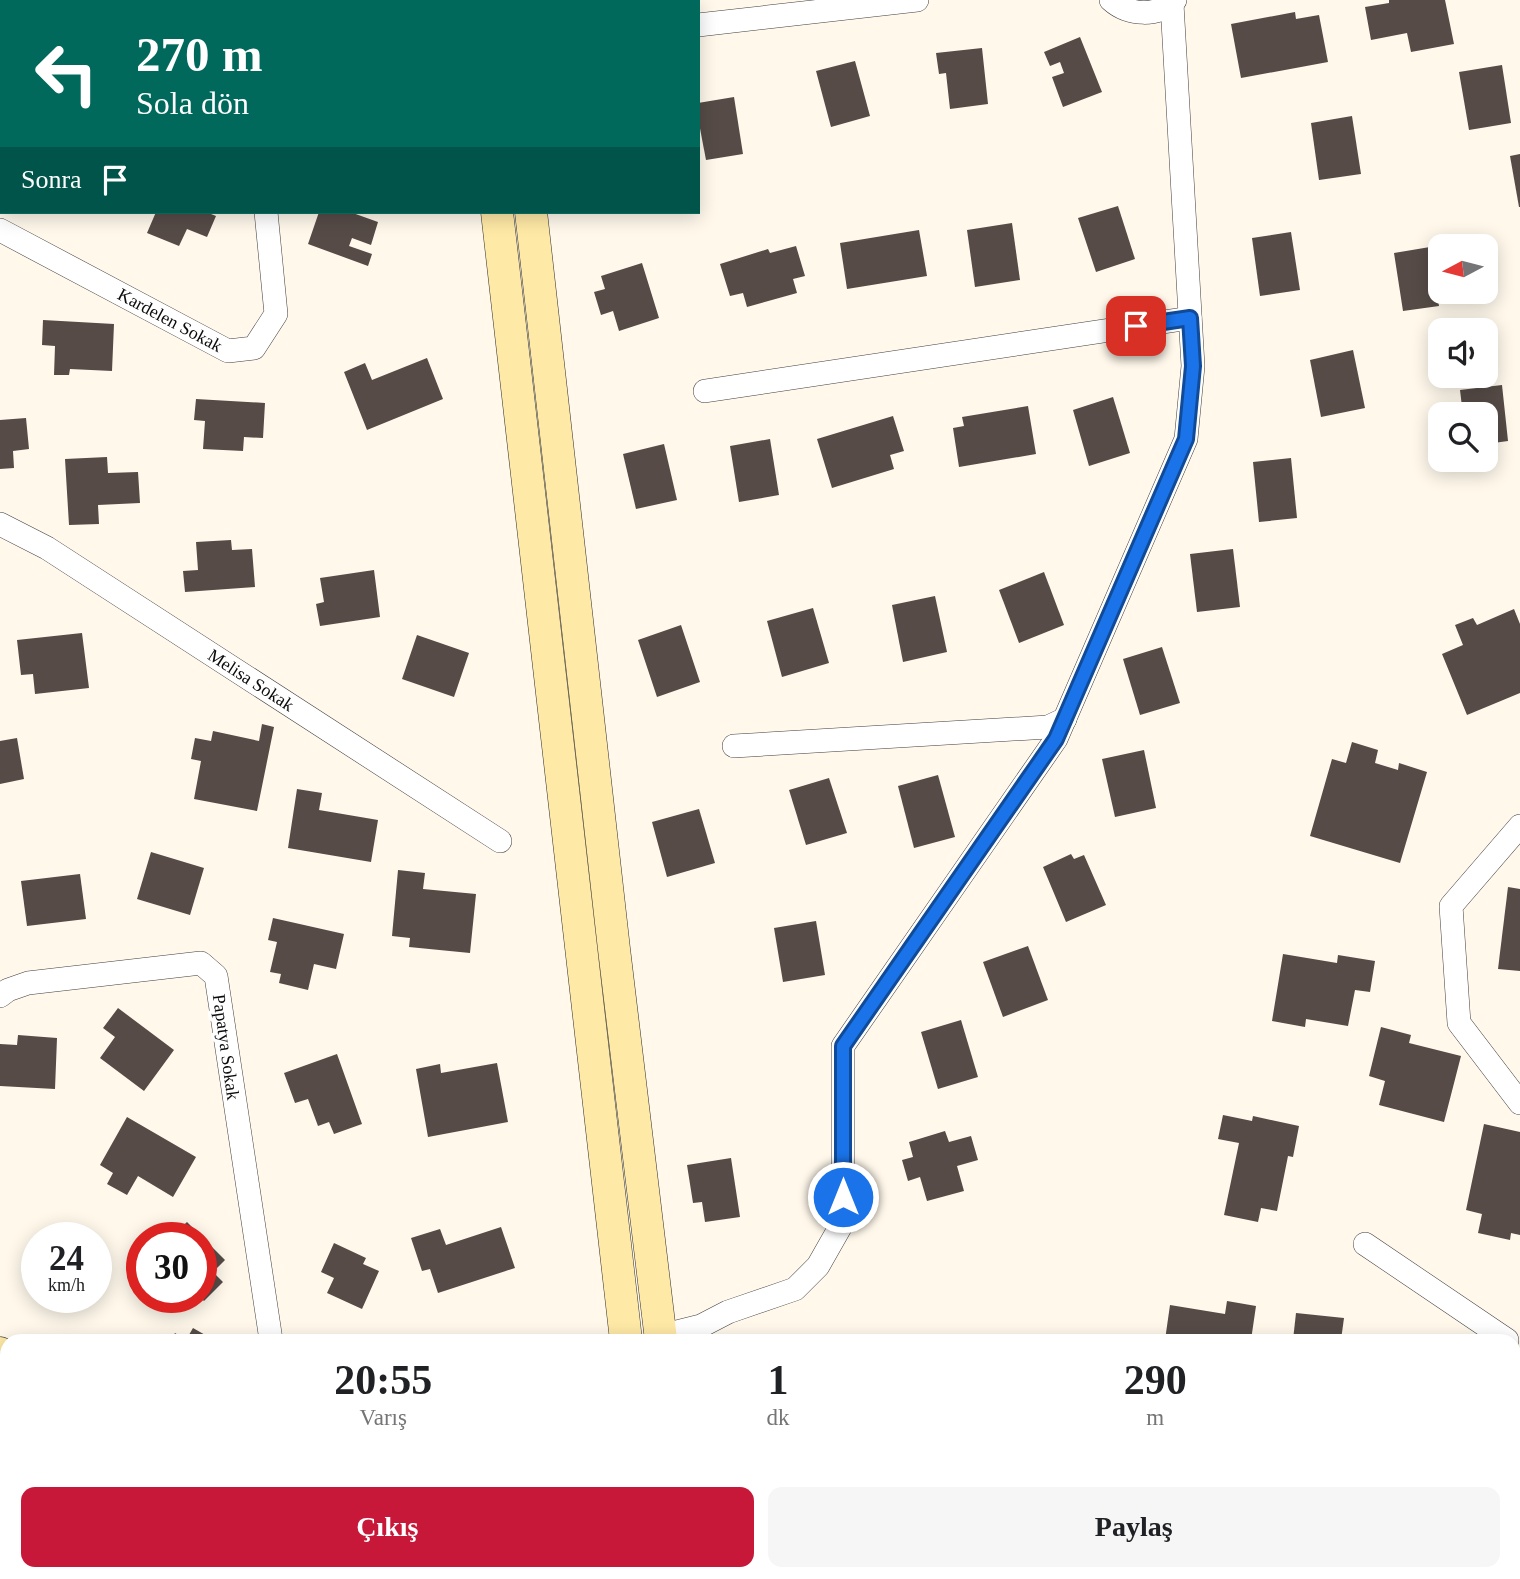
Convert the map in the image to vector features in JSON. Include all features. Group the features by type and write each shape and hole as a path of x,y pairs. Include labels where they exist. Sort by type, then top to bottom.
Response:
{"main road":[{"path":"497,214 625,1334"},
{"path":"531,214 615,963 661,1334"}],"street":[{"path":"700,24 917,0"},
{"path":"702,1333 728,1312 795,1289 818,1266 843,1222 843,1046 1056,739 1186,439 1193,366 1173,2 1157,11 1140,13 1118,6 1111,0"},
{"name":"Kardelen Sokak","path":"0,230 228,351 254,348 276,314 266,214"},
{"path":"705,391 1190,318"},
{"name":"Melisa Sokak","path":"0,524 47,548 500,841"},
{"path":"734,746 1048,727 1065,719"},
{"path":"1520,825 1451,906 1459,1023 1520,1103"},
{"name":"Papatya Sokak","path":"0,996 28,983 201,963 216,976 270,1334"},
{"path":"1365,1244 1498,1334"}],"building":[{"path":"1389,0 1445,0 1454,44 1411,52 1407,33 1371,40 1365,7 1389,3"},
{"path":"1295,12 1296,19 1319,15 1328,62 1241,78 1231,24"},
{"path":"1080,37 1102,92 1063,107 1052,77 1064,73 1060,62 1050,66 1044,52"},
{"path":"982,48 988,104 950,109 946,73 939,74 936,53"},
{"path":"855,61 870,116 831,127 816,71"},
{"path":"1502,65 1511,123 1469,130 1459,72"},
{"path":"734,97 743,154 706,160 700,128 700,103"},
{"path":"1352,116 1361,174 1319,180 1311,123"},
{"path":"1520,154 1520,207 1519,207 1510,156"},
{"path":"1118,206 1135,259 1096,272 1078,218"},
{"path":"155,214 216,216 207,237 187,229 179,246 147,233"},
{"path":"318,214 356,214 378,222 371,245 352,238 349,246 372,254 368,266 308,244"},
{"path":"1012,223 1020,280 975,287 967,230"},
{"path":"919,230 927,276 847,289 840,243"},
{"path":"1291,232 1300,290 1260,296 1252,238"},
{"path":"796,246 805,276 793,279 797,293 747,307 743,293 730,296 720,264 768,249 770,253"},
{"path":"1428,247 1428,304 1439,306 1403,311 1394,253"},
{"path":"642,263 659,318 619,331 613,311 601,315 594,292 605,289 601,276"},
{"path":"43,320 114,324 112,371 70,369 69,375 54,375 55,346 42,345"},
{"path":"1353,350 1365,408 1321,417 1310,360"},
{"path":"427,358 443,399 367,430 344,372 365,363 372,380"},
{"path":"1502,385 1508,441 1498,442 1498,402 1461,402 1460,390 1498,388"},
{"path":"1113,397 1130,453 1089,466 1073,410"},
{"path":"196,399 265,403 263,438 244,437 243,451 203,449 205,421 194,420"},
{"path":"1028,406 1036,454 959,467 953,428 964,426 962,417"},
{"path":"893,416 904,451 890,455 894,469 832,488 817,439"},
{"path":"26,418 29,449 13,451 14,468 0,469 0,420"},
{"path":"770,439 779,495 739,502 730,446"},
{"path":"664,444 677,500 636,509 623,454"},
{"path":"107,457 108,473 138,472 140,503 98,505 99,524 69,525 65,459"},
{"path":"1291,458 1297,518 1259,522 1253,462"},
{"path":"231,540 232,550 252,549 255,587 185,592 183,571 198,570 196,542"},
{"path":"1233,549 1240,607 1197,612 1190,554"},
{"path":"374,570 380,617 320,626 316,604 324,602 320,578"},
{"path":"1044,572 1064,625 1019,643 999,590"},
{"path":"935,596 947,652 903,662 892,605"},
{"path":"813,608 829,663 782,677 767,621"},
{"path":"1514,609 1520,624 1520,693 1467,715 1442,654 1463,645 1455,625 1473,618 1477,625"},
{"path":"681,625 700,682 657,697 638,640"},
{"path":"82,633 89,688 35,694 33,674 21,675 17,640"},
{"path":"417,635 469,653 454,697 402,679"},
{"path":"1162,647 1180,703 1140,715 1123,659"},
{"path":"262,724 274,727 257,811 194,799 201,761 191,759 195,738 211,741 213,731 259,741"},
{"path":"17,738 24,779 0,784 0,741"},
{"path":"1352,742 1378,750 1375,763 1398,770 1399,763 1427,772 1400,863 1310,836 1332,759 1346,763"},
{"path":"1144,750 1156,808 1115,817 1102,759"},
{"path":"938,775 955,837 914,848 898,786"},
{"path":"829,778 847,833 806,845 789,790"},
{"path":"297,789 322,793 319,810 378,820 371,862 288,848"},
{"path":"699,809 715,863 667,877 652,822"},
{"path":"151,852 204,868 190,915 137,899"},
{"path":"1071,854 1074,859 1084,855 1106,905 1066,922 1043,867"},
{"path":"398,870 425,873 423,889 476,894 470,953 409,947 410,938 392,936"},
{"path":"80,874 86,919 27,926 21,881"},
{"path":"1508,887 1520,889 1520,971 1498,969"},
{"path":"273,918 344,934 336,969 314,964 308,990 279,983 281,974 270,972 277,942 268,940"},
{"path":"816,921 825,975 783,982 774,928"},
{"path":"1028,946 1048,1000 1003,1017 983,962"},
{"path":"1283,954 1337,963 1338,955 1375,961 1370,992 1355,990 1348,1026 1306,1019 1305,1027 1272,1021"},
{"path":"118,1008 174,1050 144,1091 100,1058 115,1037 103,1028"},
{"path":"961,1020 978,1077 938,1089 921,1032"},
{"path":"1381,1027 1411,1035 1409,1043 1461,1056 1444,1122 1379,1105 1385,1081 1369,1076"},
{"path":"18,1035 57,1038 55,1089 0,1086 0,1044 17,1045"},
{"path":"337,1054 362,1124 334,1134 329,1122 318,1126 308,1099 295,1103 284,1073"},
{"path":"497,1063 508,1122 428,1137 416,1069 440,1064 441,1073"},
{"path":"1223,1115 1252,1121 1253,1116 1299,1126 1293,1157 1288,1156 1277,1211 1261,1208 1258,1222 1224,1215 1239,1143 1218,1139"},
{"path":"127,1117 196,1157 173,1197 138,1176 127,1195 107,1184 113,1173 100,1165"},
{"path":"1484,1124 1520,1132 1520,1235 1511,1233 1510,1240 1478,1233 1482,1214 1466,1210"},
{"path":"945,1131 949,1142 971,1136 978,1160 957,1166 964,1191 927,1201 920,1177 908,1181 902,1160 913,1157 909,1142"},
{"path":"731,1158 740,1217 705,1222 702,1202 693,1203 687,1165"},
{"path":"501,1227 515,1268 438,1293 430,1269 422,1271 411,1238 440,1229 446,1245"},
{"path":"334,1243 366,1258 363,1264 379,1271 362,1309 327,1293 334,1278 321,1272"},
{"path":"217,1252 225,1260 217,1268"},
{"path":"217,1276 223,1282 217,1288"},
{"path":"1227,1301 1256,1306 1252,1334 1166,1334 1170,1305 1225,1314"},
{"path":"1296,1313 1344,1318 1342,1334 1294,1334"},
{"path":"193,1328 204,1334 190,1334"}],"route":[{"path":"843,1197 843,1046 1056,739 1186,439 1193,366 1190,318 1136,326"}]}
